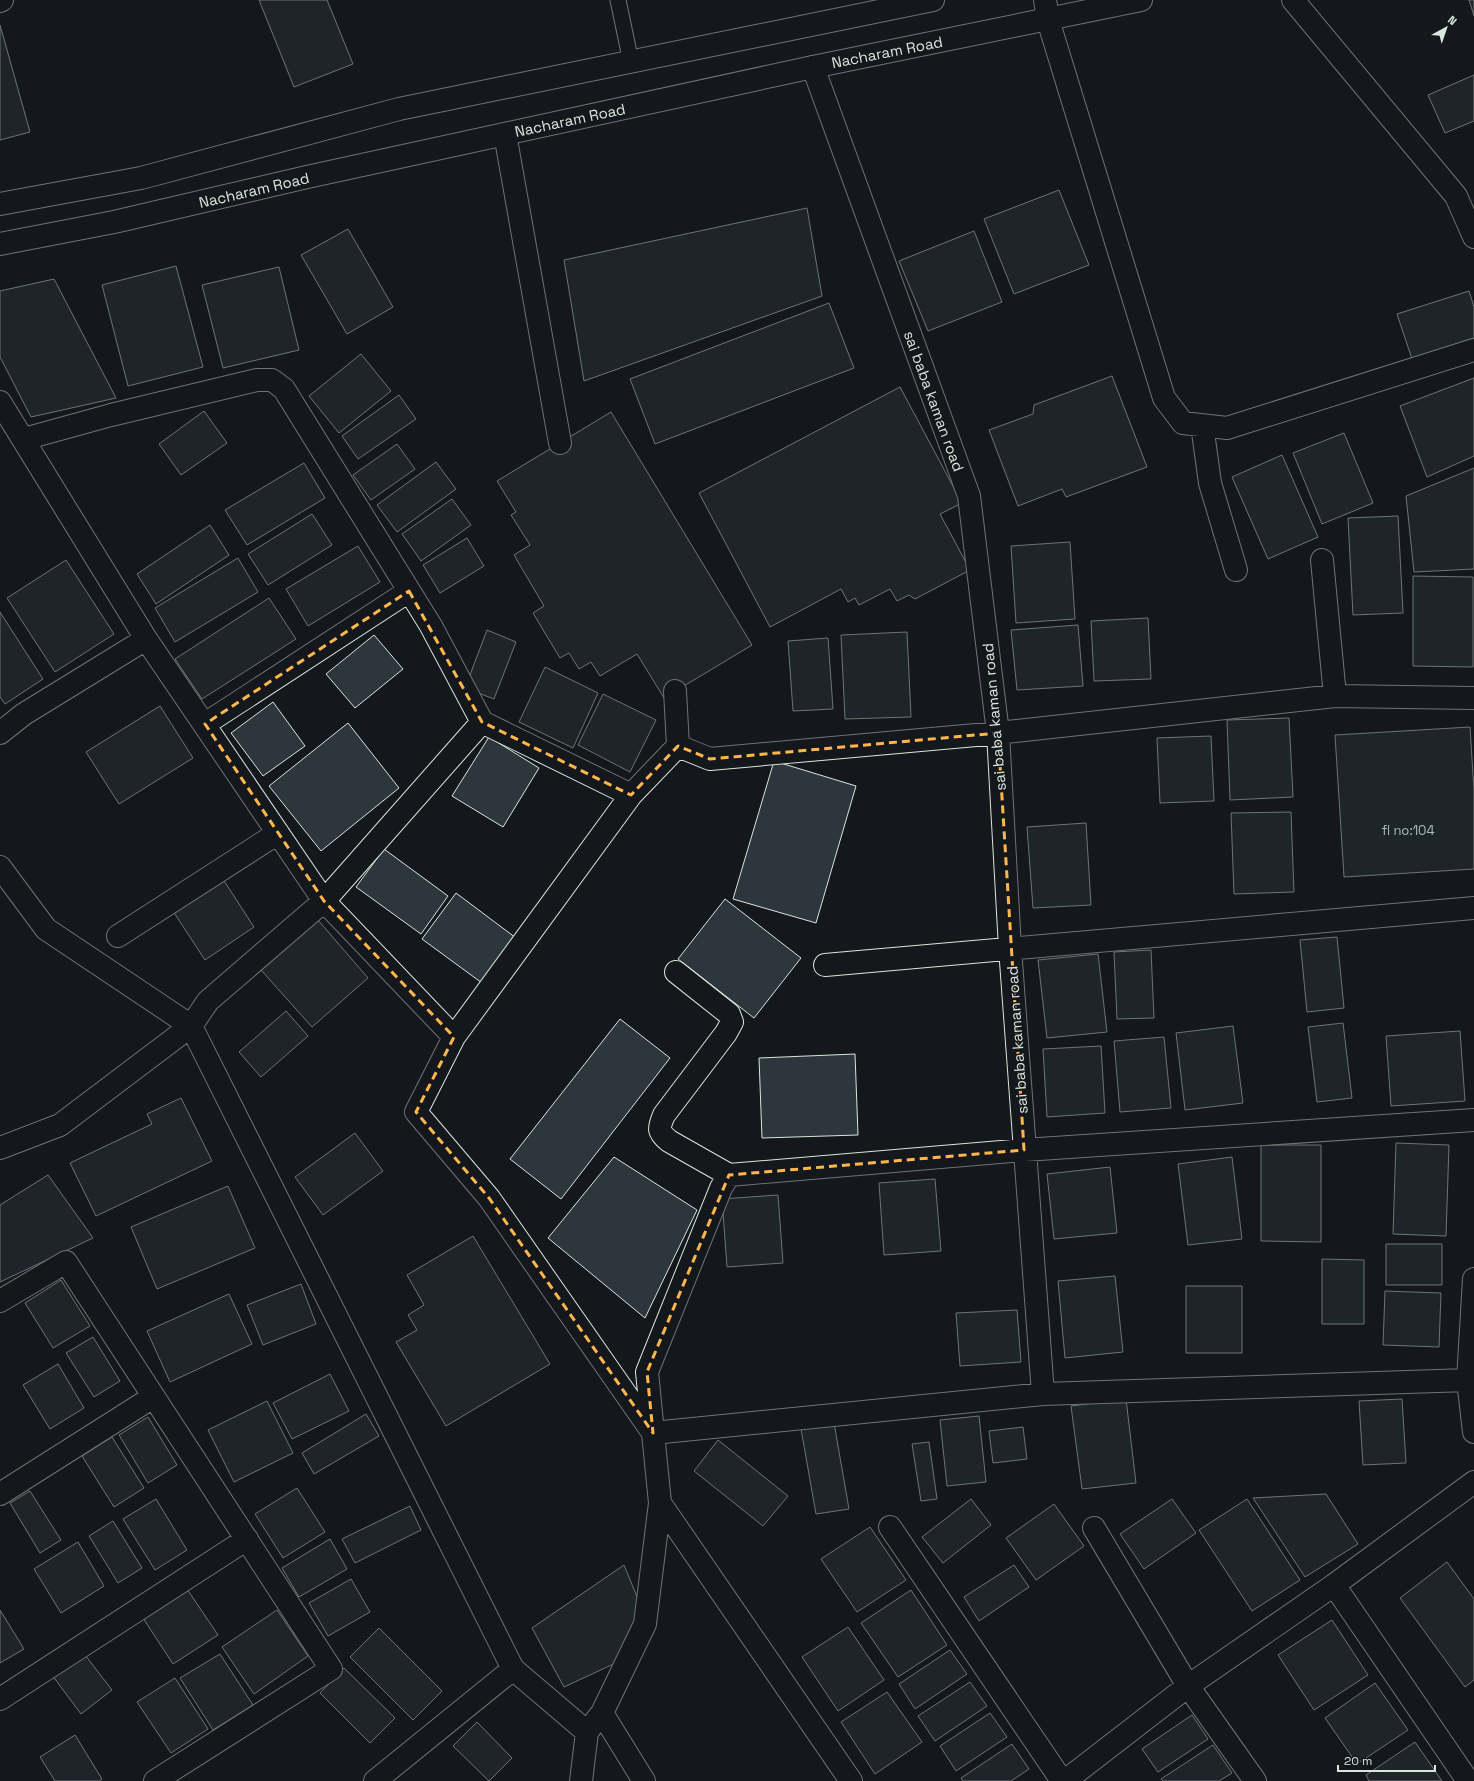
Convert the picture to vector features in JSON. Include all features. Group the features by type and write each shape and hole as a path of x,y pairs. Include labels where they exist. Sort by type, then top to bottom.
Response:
{"street":[{"path":"0,204 141,178 399,109 934,0"},
{"name":"Nacharam Road","path":"0,244 114,222 505,134 813,67 1046,10 1141,0"},
{"path":"1293,0 1456,196 1474,237"},
{"path":"1046,10 1164,398 1183,422 1228,428 1474,350"},
{"name":"sai baba kaman road","path":"813,67 969,496 998,733 1010,948 1043,1394"},
{"path":"505,134 560,443"},
{"path":"24,439 111,415 257,380 272,380 284,389 431,626 482,722 631,795"},
{"path":"0,402 146,639 324,901 454,1037"},
{"path":"1202,425 1210,483 1236,570"},
{"path":"1322,560 1335,696"},
{"path":"204,724 409,591"},
{"path":"0,732 24,714 146,639"},
{"path":"653,1433 489,1198 416,1112 454,1037 631,795 678,746 675,691"},
{"path":"678,746 710,759 998,733 1335,696 1474,698"},
{"path":"0,1148 60,1125 191,1026 208,1001 324,901 482,722"},
{"path":"118,936 278,833"},
{"path":"0,867 46,930 191,1026 514,1669 587,1732"},
{"path":"825,965 1474,908"},
{"path":"676,972 729,1014 732,1022 726,1033 664,1115 659,1126 661,1134 669,1141 729,1175 1024,1150 1474,1120"},
{"path":"581,1781 587,1732 602,1713 645,1624 660,1503 647,1372 721,1188 729,1175"},
{"path":"0,1301 66,1262 331,1669 155,1781"},
{"path":"1474,1279 1468,1380 1474,1432"},
{"path":"653,1433 1043,1394 1468,1380"},
{"path":"0,1494 153,1397"},
{"path":"1065,1781 1188,1686 1334,1585 1474,1482"},
{"path":"660,1503 851,1781"},
{"path":"890,1527 1062,1781"},
{"path":"1094,1528 1188,1686 1255,1781"},
{"path":"0,1699 247,1539"},
{"path":"1334,1585 1468,1781"},
{"path":"375,1781 514,1669"},
{"path":"602,1713 644,1781"}],"lane":[{"path":"618,0 631,62"}],"highlighted area":[{"path":"409,591 482,722 631,795 678,746 710,759 998,733 1024,1150 729,1175 647,1372 653,1433 489,1198 416,1112 454,1037 324,901 205,724"}],"building":[{"path":"259,0 327,0 353,64 294,87"},
{"path":"1469,0 1474,0 1474,16"},
{"path":"0,25 30,132 0,140"},
{"path":"1474,75 1474,121 1445,133 1428,95"},
{"path":"1059,190 1089,265 1014,294 984,219"},
{"path":"807,208 822,296 584,381 564,260"},
{"path":"348,229 393,307 347,334 301,255"},
{"path":"974,231 1002,302 928,331 899,261"},
{"path":"176,266 203,367 128,386 102,285"},
{"path":"279,267 299,350 223,368 202,285"},
{"path":"54,279 116,398 31,417 0,357 0,291"},
{"path":"1469,291 1474,307 1474,338 1412,359 1397,314"},
{"path":"829,303 854,368 655,444 630,379"},
{"path":"361,354 391,391 339,433 309,396"},
{"path":"1112,376 1147,467 1066,497 1062,489 1018,506 989,430 1033,414 1034,405"},
{"path":"1474,378 1474,456 1427,477 1400,406"},
{"path":"900,387 962,503 940,514 970,570 915,599 909,595 897,601 890,589 859,605 855,598 848,602 841,589 770,627 699,493"},
{"path":"399,395 416,419 358,459 342,436"},
{"path":"204,411 227,443 181,475 159,444"},
{"path":"611,412 752,645 664,698 637,654 600,676 591,662 579,669 569,653 560,658 533,613 544,606 514,555 530,545 511,515 516,512 497,481"},
{"path":"1344,433 1373,503 1322,524 1293,453"},
{"path":"397,444 415,469 371,500 353,475"},
{"path":"1282,455 1318,537 1268,559 1232,477"},
{"path":"436,462 456,489 397,532 377,505"},
{"path":"304,463 325,498 247,545 225,510"},
{"path":"1474,468 1474,569 1414,572 1406,496"},
{"path":"452,499 471,525 421,561 402,534"},
{"path":"312,514 332,545 268,585 248,554"},
{"path":"1398,516 1403,613 1353,615 1348,518"},
{"path":"210,525 229,555 156,604 137,574"},
{"path":"467,538 484,566 440,593 423,565"},
{"path":"1070,542 1075,619 1016,623 1011,546"},
{"path":"358,546 380,582 308,626 286,589"},
{"path":"238,558 258,592 175,642 155,608"},
{"path":"66,560 114,634 55,672 7,598"},
{"path":"1413,576 1473,577 1473,667 1413,666"},
{"path":"269,598 296,639 202,699 175,659"},
{"path":"0,612 43,679 5,704 0,697"},
{"path":"1148,618 1151,679 1094,681 1091,621"},
{"path":"1078,625 1083,686 1017,690 1011,630"},
{"path":"487,630 516,642 494,699 465,688"},
{"path":"907,632 911,717 845,719 841,635"},
{"path":"374,635 403,669 355,708 326,674"},
{"path":"828,638 833,709 793,711 788,641"},
{"path":"545,667 598,693 573,748 519,722"},
{"path":"603,694 656,720 630,772 578,745"},
{"path":"273,702 305,746 263,776 231,733"},
{"path":"160,706 193,758 119,804 86,752"},
{"path":"1289,718 1293,797 1230,800 1227,720"},
{"path":"348,723 399,788 321,851 269,786"},
{"path":"1470,727 1474,791 1474,869 1344,877 1335,735"},
{"path":"1211,736 1214,801 1160,803 1157,738"},
{"path":"489,737 539,768 503,827 452,796"},
{"path":"774,761 856,786 816,923 733,899"},
{"path":"1291,812 1294,892 1234,894 1231,813"},
{"path":"1086,823 1091,905 1033,908 1027,827"},
{"path":"384,849 448,896 421,934 356,887"},
{"path":"219,873 254,927 205,960 169,905"},
{"path":"456,893 516,938 482,983 422,939"},
{"path":"725,899 801,958 754,1018 678,959"},
{"path":"318,920 368,978 312,1027 261,970"},
{"path":"1337,937 1344,1008 1307,1012 1300,940"},
{"path":"1151,950 1154,1018 1117,1019 1114,952"},
{"path":"1098,954 1107,1032 1047,1038 1038,960"},
{"path":"286,1011 308,1036 261,1077 239,1052"},
{"path":"620,1019 670,1058 561,1199 510,1159"},
{"path":"1343,1023 1352,1098 1317,1102 1308,1027"},
{"path":"1233,1026 1243,1103 1185,1110 1176,1033"},
{"path":"1460,1031 1465,1101 1391,1106 1386,1036"},
{"path":"1164,1037 1171,1108 1120,1112 1114,1041"},
{"path":"1101,1046 1105,1113 1047,1117 1043,1049"},
{"path":"855,1054 858,1135 762,1138 759,1058"},
{"path":"181,1098 212,1161 96,1216 70,1163 152,1124 147,1114"},
{"path":"355,1133 383,1171 323,1215 295,1177"},
{"path":"1396,1143 1449,1145 1446,1236 1393,1234"},
{"path":"1261,1145 1321,1145 1321,1242 1261,1241"},
{"path":"614,1157 697,1210 645,1318 548,1238"},
{"path":"1232,1157 1242,1239 1188,1245 1178,1164"},
{"path":"1110,1167 1117,1233 1054,1239 1047,1174"},
{"path":"48,1175 93,1238 0,1282 0,1205"},
{"path":"935,1179 941,1251 884,1255 879,1183"},
{"path":"228,1186 255,1248 157,1289 131,1227"},
{"path":"778,1195 783,1263 727,1267 722,1199"},
{"path":"473,1236 550,1364 446,1426 396,1342 417,1330 408,1315 424,1305 407,1275"},
{"path":"1386,1244 1442,1244 1442,1285 1386,1285"},
{"path":"1322,1259 1364,1260 1364,1324 1322,1324"},
{"path":"1115,1276 1123,1352 1065,1358 1058,1281"},
{"path":"61,1280 90,1326 53,1348 25,1303"},
{"path":"301,1284 316,1324 263,1345 247,1305"},
{"path":"1186,1286 1242,1286 1242,1353 1186,1353"},
{"path":"1385,1291 1441,1293 1439,1347 1383,1345"},
{"path":"229,1294 252,1344 170,1382 147,1331"},
{"path":"1017,1310 1021,1362 960,1366 956,1313"},
{"path":"93,1337 120,1381 94,1397 66,1353"},
{"path":"58,1364 84,1408 50,1429 23,1385"},
{"path":"330,1374 349,1411 292,1439 273,1403"},
{"path":"1126,1399 1136,1483 1082,1489 1071,1406"},
{"path":"1402,1399 1406,1463 1363,1465 1359,1401"},
{"path":"267,1401 293,1453 234,1482 208,1430"},
{"path":"366,1414 379,1436 314,1474 302,1453"},
{"path":"979,1416 986,1482 947,1486 940,1420"},
{"path":"148,1417 177,1465 148,1483 119,1435"},
{"path":"834,1423 849,1509 816,1514 801,1429"},
{"path":"1023,1427 1027,1459 993,1463 989,1431"},
{"path":"112,1437 144,1488 114,1507 82,1456"},
{"path":"718,1440 788,1496 763,1526 694,1471"},
{"path":"929,1442 937,1499 921,1501 912,1444"},
{"path":"297,1488 325,1532 283,1558 255,1514"},
{"path":"30,1491 61,1540 40,1553 10,1503"},
{"path":"1326,1494 1358,1544 1305,1577 1253,1498"},
{"path":"156,1499 187,1550 155,1570 123,1519"},
{"path":"971,1499 991,1525 943,1563 922,1537"},
{"path":"1172,1499 1196,1533 1144,1569 1120,1534"},
{"path":"1247,1499 1300,1580 1252,1611 1199,1530"},
{"path":"1054,1504 1084,1546 1036,1580 1006,1538"},
{"path":"410,1506 421,1530 355,1563 342,1539"},
{"path":"113,1521 142,1568 118,1583 89,1536"},
{"path":"870,1527 906,1580 857,1612 821,1559"},
{"path":"330,1539 347,1569 299,1597 282,1568"},
{"path":"78,1542 104,1586 61,1613 34,1569"},
{"path":"1447,1562 1474,1599 1474,1680 1465,1687 1400,1598"},
{"path":"624,1565 642,1609 620,1661 564,1687 532,1628"},
{"path":"1014,1565 1029,1587 979,1621 964,1597"},
{"path":"351,1579 370,1612 328,1636 309,1603"},
{"path":"185,1586 218,1635 173,1664 141,1615"},
{"path":"911,1590 947,1645 898,1677 861,1623"},
{"path":"0,1610 24,1649 0,1663"},
{"path":"277,1610 308,1656 254,1694 222,1647"},
{"path":"1332,1620 1368,1675 1314,1710 1278,1655"},
{"path":"848,1627 884,1680 838,1711 802,1657"},
{"path":"379,1628 442,1691 413,1720 350,1657"},
{"path":"950,1650 967,1674 915,1709 899,1684"},
{"path":"82,1651 112,1690 81,1714 52,1675"},
{"path":"220,1654 253,1705 213,1730 180,1678"},
{"path":"344,1668 395,1718 370,1743 320,1693"},
{"path":"175,1678 208,1729 171,1753 137,1702"},
{"path":"970,1682 987,1706 935,1741 918,1716"},
{"path":"1375,1683 1408,1730 1357,1764 1325,1718"},
{"path":"887,1692 922,1742 875,1774 841,1722"},
{"path":"990,1713 1007,1737 956,1771 940,1746"},
{"path":"1192,1715 1208,1739 1158,1772 1142,1749"},
{"path":"477,1722 512,1758 489,1781 453,1746"},
{"path":"75,1735 102,1779 99,1781 55,1781 40,1757"},
{"path":"1415,1742 1442,1781 1369,1781 1366,1775"},
{"path":"1012,1744 1029,1769 1011,1781 963,1781 961,1778"},
{"path":"1213,1745 1232,1773 1219,1781 1163,1781 1161,1779"}]}
